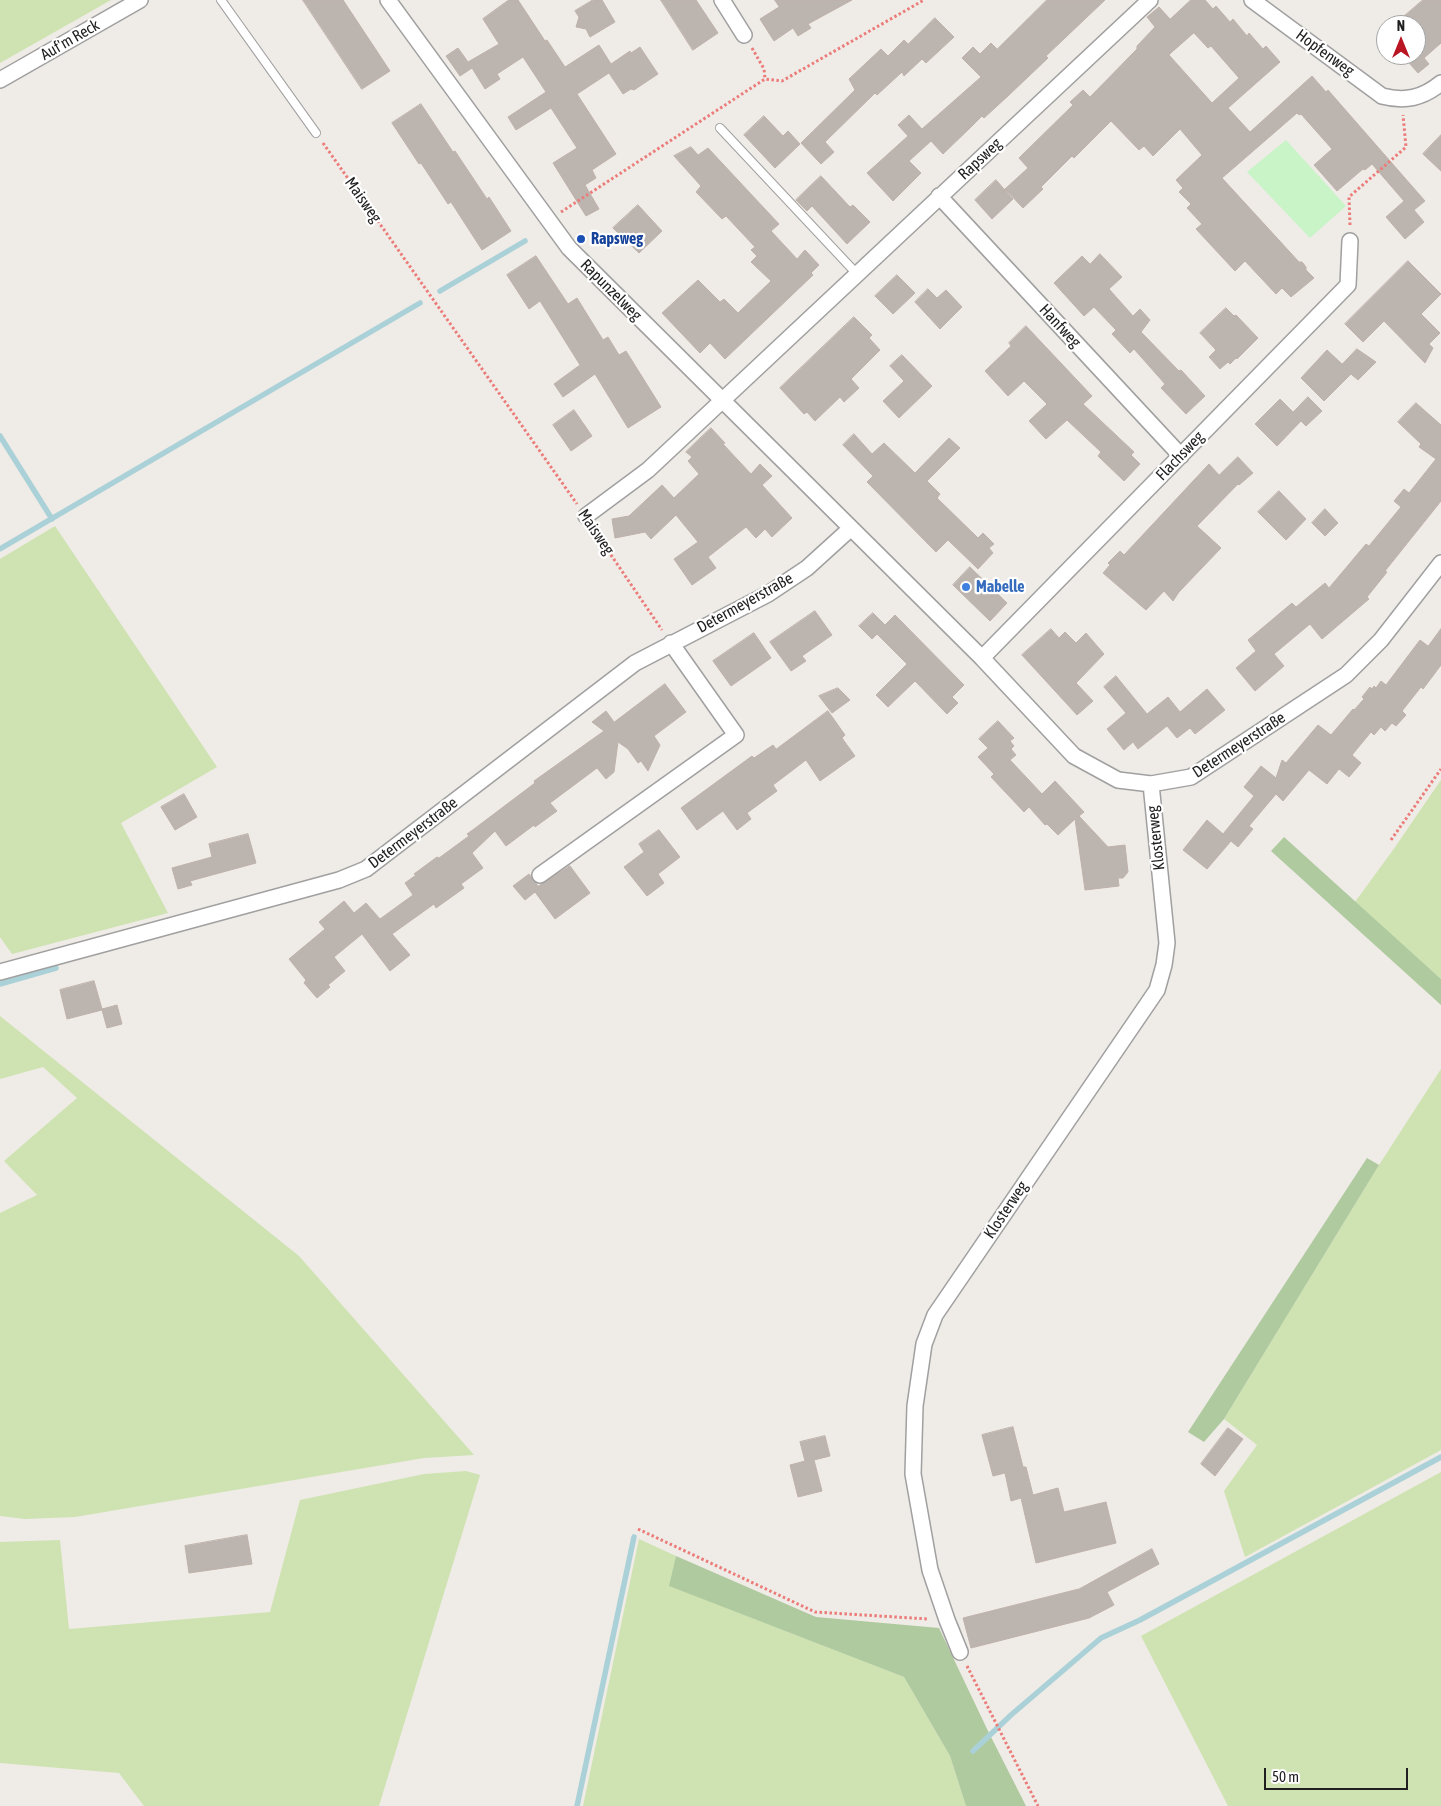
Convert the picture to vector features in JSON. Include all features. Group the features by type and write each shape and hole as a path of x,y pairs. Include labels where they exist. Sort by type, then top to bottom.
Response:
{"street":[{"name":"Auf'm Reck","path":"0,80 140,0"},
{"name":"Rapunzelweg","path":"388,0 569,248 850,529"},
{"path":"722,0 744,35"},
{"name":"Rapsweg","path":"586,516 648,470 1150,0"},
{"name":"Hopfenweg","path":"1252,0 1382,96 1402,99"},
{"path":"1402,99 1418,97 1431,91 1441,83"},
{"name":"Hanfweg","path":"939,196 1181,456"},
{"name":"Flachsweg","path":"982,658 1348,285 1350,241"},
{"name":"Determeyerstraße","path":"0,972 339,880 366,869 634,663 768,594 807,568 850,529 982,658 1074,756 1118,780 1151,784 1191,777 1346,675 1381,640 1441,563"},
{"path":"540,875 736,735 671,643"},
{"name":"Klosterweg","path":"960,1652 946,1620 930,1570 913,1474 915,1406 924,1344 935,1315 1157,990 1164,965 1167,944 1151,784"}],"lane":[{"path":"222,0 316,133"},
{"path":"720,128 857,274"}],"path":[{"path":"549,220 765,79 782,81 924,0"},
{"path":"744,35 764,68 765,79"},
{"path":"1350,241 1349,197 1406,147 1402,99"},
{"name":"Maisweg","path":"316,133 586,516 671,643"},
{"path":"1391,840 1441,769"},
{"path":"638,1529 814,1612 946,1620"},
{"path":"960,1652 1038,1806"}],"green space":[{"path":"0,0 111,0 0,63"},
{"path":"1286,140 1346,206 1310,238 1247,172"},
{"path":"55,526 217,767 121,823 168,913 12,954 0,937 0,559"},
{"path":"1441,780 1441,979 1355,902"},
{"path":"1284,837 1441,979 1441,1005 1271,851"},
{"path":"0,1016 299,1256 474,1455 424,1458 75,1517 25,1519 0,1516 0,1213 37,1195 4,1161 77,1098 43,1067 0,1079"},
{"path":"1441,1069 1441,1450 1245,1557 1224,1491 1257,1445 1224,1419 1379,1165"},
{"path":"1367,1158 1379,1165 1224,1419 1204,1442 1188,1432"},
{"path":"466,1471 480,1475 379,1806 144,1806 119,1773 0,1763 0,1542 60,1540 69,1629 270,1612 300,1500 424,1474"},
{"path":"1441,1472 1441,1806 1228,1806 1141,1636"},
{"path":"639,1539 676,1556 670,1586 904,1677 950,1756 966,1806 583,1806"},
{"path":"676,1556 816,1617 939,1628 1026,1806 966,1806 950,1756 904,1677 669,1586"}],"building":[{"path":"303,0 343,0 390,71 362,89"},
{"path":"509,0 518,0 565,67 599,45 611,64 630,51 631,53 640,47 658,74 634,90 631,89 623,94 609,73 577,94 616,154 592,170 596,178 585,185 599,209 586,216 553,163 577,148 551,108 516,130 508,117 546,92 523,57 497,74 500,79 485,89 472,68 460,76 446,56 458,48 468,62 499,44 483,19"},
{"path":"593,0 602,0 615,22 590,37 586,29 576,27 579,17 575,11"},
{"path":"661,0 696,0 718,33 693,50"},
{"path":"775,0 852,0 808,24 811,28 798,36 793,28 774,41 760,19 779,7"},
{"path":"1047,0 1105,0 1046,56 1048,58 984,118 982,116 943,154 931,141 909,161 921,173 893,201 867,173 908,136 898,125 909,115 922,129 981,77 962,58 973,47 980,54 991,43 997,49"},
{"path":"1191,0 1205,0 1213,9 1216,6 1230,22 1233,19 1247,36 1249,33 1263,49 1266,46 1280,62 1228,108 1250,132 1312,76 1326,92 1328,90 1425,201 1414,210 1424,222 1405,239 1386,217 1404,201 1372,164 1365,170 1363,169 1337,191 1314,165 1332,149 1301,114 1297,113 1222,178 1299,262 1302,262 1306,270 1314,278 1291,297 1282,288 1276,294 1245,261 1235,271 1196,229 1202,224 1187,208 1191,204 1179,192 1183,188 1176,180 1202,155 1180,129 1153,156 1144,146 1139,150 1111,121 1074,158 1072,156 1041,187 1043,189 1023,208 1005,189 1028,168 1019,158 1073,105 1070,102 1083,90 1090,97 1137,49 1137,46 1155,27 1147,17 1159,7 1170,19","holes":["1194,33 1208,48 1211,46 1239,78 1212,103 1169,55"]},
{"path":"1423,0 1441,0 1441,43 1426,56 1426,15 1406,15"},
{"path":"935,18 954,37 926,63 922,59 904,76 902,72 877,95 875,93 825,142 834,152 821,164 801,143 855,90 849,79 881,49 888,56 904,40 908,44"},
{"path":"1426,60 1429,64 1418,73 1411,65 1426,65"},
{"path":"421,104 487,199 489,197 511,231 482,250 451,202 448,204 392,123"},
{"path":"764,116 783,136 788,131 800,144 775,168 744,135"},
{"path":"1441,135 1441,171 1423,154"},
{"path":"691,147 698,155 708,148 779,224 771,231 797,259 805,250 819,265 811,273 813,275 725,359 710,343 700,353 662,313 698,280 720,302 724,299 738,313 771,281 751,262 757,256 751,250 755,247 726,216 722,219 696,192 701,186 674,156"},
{"path":"821,176 850,207 853,205 870,222 847,244 812,206 807,211 796,200"},
{"path":"996,180 1013,199 992,219 975,200"},
{"path":"638,205 662,231 639,253 613,228"},
{"path":"1100,254 1122,277 1109,289 1133,316 1140,309 1150,320 1141,332 1205,396 1186,414 1161,388 1165,384 1134,349 1130,353 1112,334 1116,330 1094,307 1084,316 1054,283 1082,256 1090,264"},
{"path":"536,256 568,304 577,298 603,340 608,337 619,355 626,351 661,407 628,428 595,374 563,397 554,384 580,365 540,301 529,309 507,275"},
{"path":"1408,261 1441,294 1421,314 1440,333 1429,344 1433,348 1425,363 1384,321 1363,342 1345,324"},
{"path":"897,275 915,293 893,314 875,296"},
{"path":"928,289 937,298 946,290 962,307 940,329 915,302"},
{"path":"1226,308 1234,316 1236,315 1258,338 1237,359 1230,364 1228,362 1220,369 1209,357 1216,350 1200,333"},
{"path":"854,317 872,335 869,338 880,350 851,379 859,388 844,402 840,397 815,421 807,412 804,414 780,388"},
{"path":"1026,326 1092,396 1083,404 1134,452 1131,455 1140,464 1124,481 1098,456 1101,452 1067,420 1046,439 1029,421 1047,404 1024,381 1008,396 985,371 1011,346 1009,343"},
{"path":"1357,349 1376,362 1358,380 1351,374 1324,401 1301,378 1327,350 1342,364"},
{"path":"902,355 932,386 899,418 883,401 904,381 890,366"},
{"path":"1308,397 1322,411 1306,426 1301,421 1277,446 1255,424 1280,399 1293,412"},
{"path":"1416,403 1441,425 1441,501 1385,571 1387,572 1367,597 1369,599 1322,639 1310,624 1274,654 1284,666 1255,691 1236,668 1256,651 1248,640 1292,603 1296,607 1325,583 1329,588 1366,544 1369,546 1401,507 1394,501 1404,489 1409,493 1436,459 1419,447 1421,444 1398,422"},
{"path":"574,410 592,436 571,451 553,425"},
{"path":"711,428 751,474 760,464 772,476 762,485 792,518 772,537 765,529 756,538 746,527 708,557 716,568 692,585 674,559 698,542 676,515 651,539 645,532 615,538 612,519 629,516 662,485 674,498 699,474 688,461 692,457 686,452"},
{"path":"854,434 872,454 884,443 915,473 949,438 960,448 927,481 940,494 937,498 978,538 983,533 994,544 989,548 993,553 978,569 948,540 936,552 867,482 873,476 843,445"},
{"path":"1238,457 1253,473 1238,484 1197,526 1221,548 1179,592 1173,601 1164,591 1146,610 1103,573 1110,565 1108,563 1120,551 1124,555 1209,464 1219,475"},
{"path":"1279,491 1306,519 1286,540 1258,512"},
{"path":"1325,509 1338,523 1325,536 1312,523"},
{"path":"970,567 1007,603 990,621 953,585"},
{"path":"815,611 832,635 802,656 806,661 791,671 770,642"},
{"path":"873,613 885,625 895,615 964,685 952,697 958,703 947,714 915,681 888,707 876,695 907,664 877,634 872,639 859,626"},
{"path":"1051,629 1059,638 1065,632 1076,643 1086,633 1104,654 1076,683 1093,701 1077,715 1022,655"},
{"path":"1441,629 1441,665 1423,689 1421,687 1402,711 1406,715 1396,726 1392,723 1385,731 1381,727 1374,735 1371,732 1352,755 1361,763 1349,777 1339,769 1327,784 1309,770 1283,801 1276,794 1249,826 1253,829 1238,847 1231,841 1207,869 1183,850 1207,820 1223,834 1254,796 1244,787 1261,766 1276,778 1282,760 1286,763 1318,725 1331,735 1364,699 1362,697 1370,687 1372,689 1374,686 1376,688 1381,681 1386,685 1420,640 1428,646"},
{"path":"754,633 771,658 731,686 713,661"},
{"path":"1116,676 1147,714 1168,697 1180,712 1207,689 1225,710 1195,734 1190,728 1177,738 1167,726 1138,749 1133,742 1124,750 1107,729 1126,713 1104,687"},
{"path":"665,684 686,712 654,736 660,745 648,771 641,761 638,763 628,749 618,742 614,772 606,779 597,768 550,803 557,811 535,827 534,825 506,846 495,831 472,853 483,868 461,884 464,888 436,908 434,904 392,934 410,955 390,971 362,934 334,957 345,971 328,985 330,987 317,998 304,983 306,980 289,959 325,929 319,922 344,901 354,913 366,903 380,919 413,895 405,883 416,875 414,874 469,836 467,834 535,783 534,781 604,731 592,722 606,711 614,722"},
{"path":"838,688 850,700 832,713 819,696"},
{"path":"828,711 845,735 842,738 855,756 820,781 806,760 773,785 777,791 747,813 751,819 737,830 723,811 697,830 681,808 752,756 754,758 773,745 776,749"},
{"path":"998,721 1014,738 1010,741 1014,746 1011,749 1016,755 1010,760 1042,794 1055,781 1084,812 1079,816 1108,847 1125,845 1128,872 1123,878 1118,878 1119,886 1085,890 1075,819 1058,835 1047,824 1045,825 1029,807 1024,812 991,777 994,774 978,757 988,748 979,739"},
{"path":"184,794 197,817 175,830 161,807"},
{"path":"659,830 680,857 658,874 664,883 647,896 624,867 644,852 639,844"},
{"path":"248,834 256,863 190,881 192,885 178,889 172,868 212,857 209,844"},
{"path":"570,866 590,893 555,919 535,892 525,900 513,886 529,874 538,886"},
{"path":"94,981 102,1009 117,1005 122,1024 107,1028 102,1010 67,1019 60,990"},
{"path":"1013,1427 1023,1467 1026,1467 1033,1495 1058,1488 1064,1512 1106,1502 1116,1543 1036,1563 1021,1498 1011,1501 1005,1473 993,1476 982,1435"},
{"path":"1228,1428 1243,1439 1215,1476 1201,1464"},
{"path":"825,1436 830,1456 814,1460 822,1491 798,1497 790,1465 805,1461 800,1442"},
{"path":"247,1535 252,1564 189,1573 185,1546"},
{"path":"1152,1549 1159,1564 1107,1592 1114,1605 1089,1618 971,1648 963,1618 1079,1589"}],"waterway":[{"path":"440,291 525,241"},
{"path":"0,549 420,303"},
{"path":"0,436 52,519"},
{"path":"0,984 56,968"},
{"path":"973,1751 1011,1715 1101,1638 1140,1620 1441,1457"},
{"path":"577,1806 634,1537"}],"place":[{"name":"Rapsweg","path":"581,239"},
{"name":"Mabelle","path":"966,587"}]}
